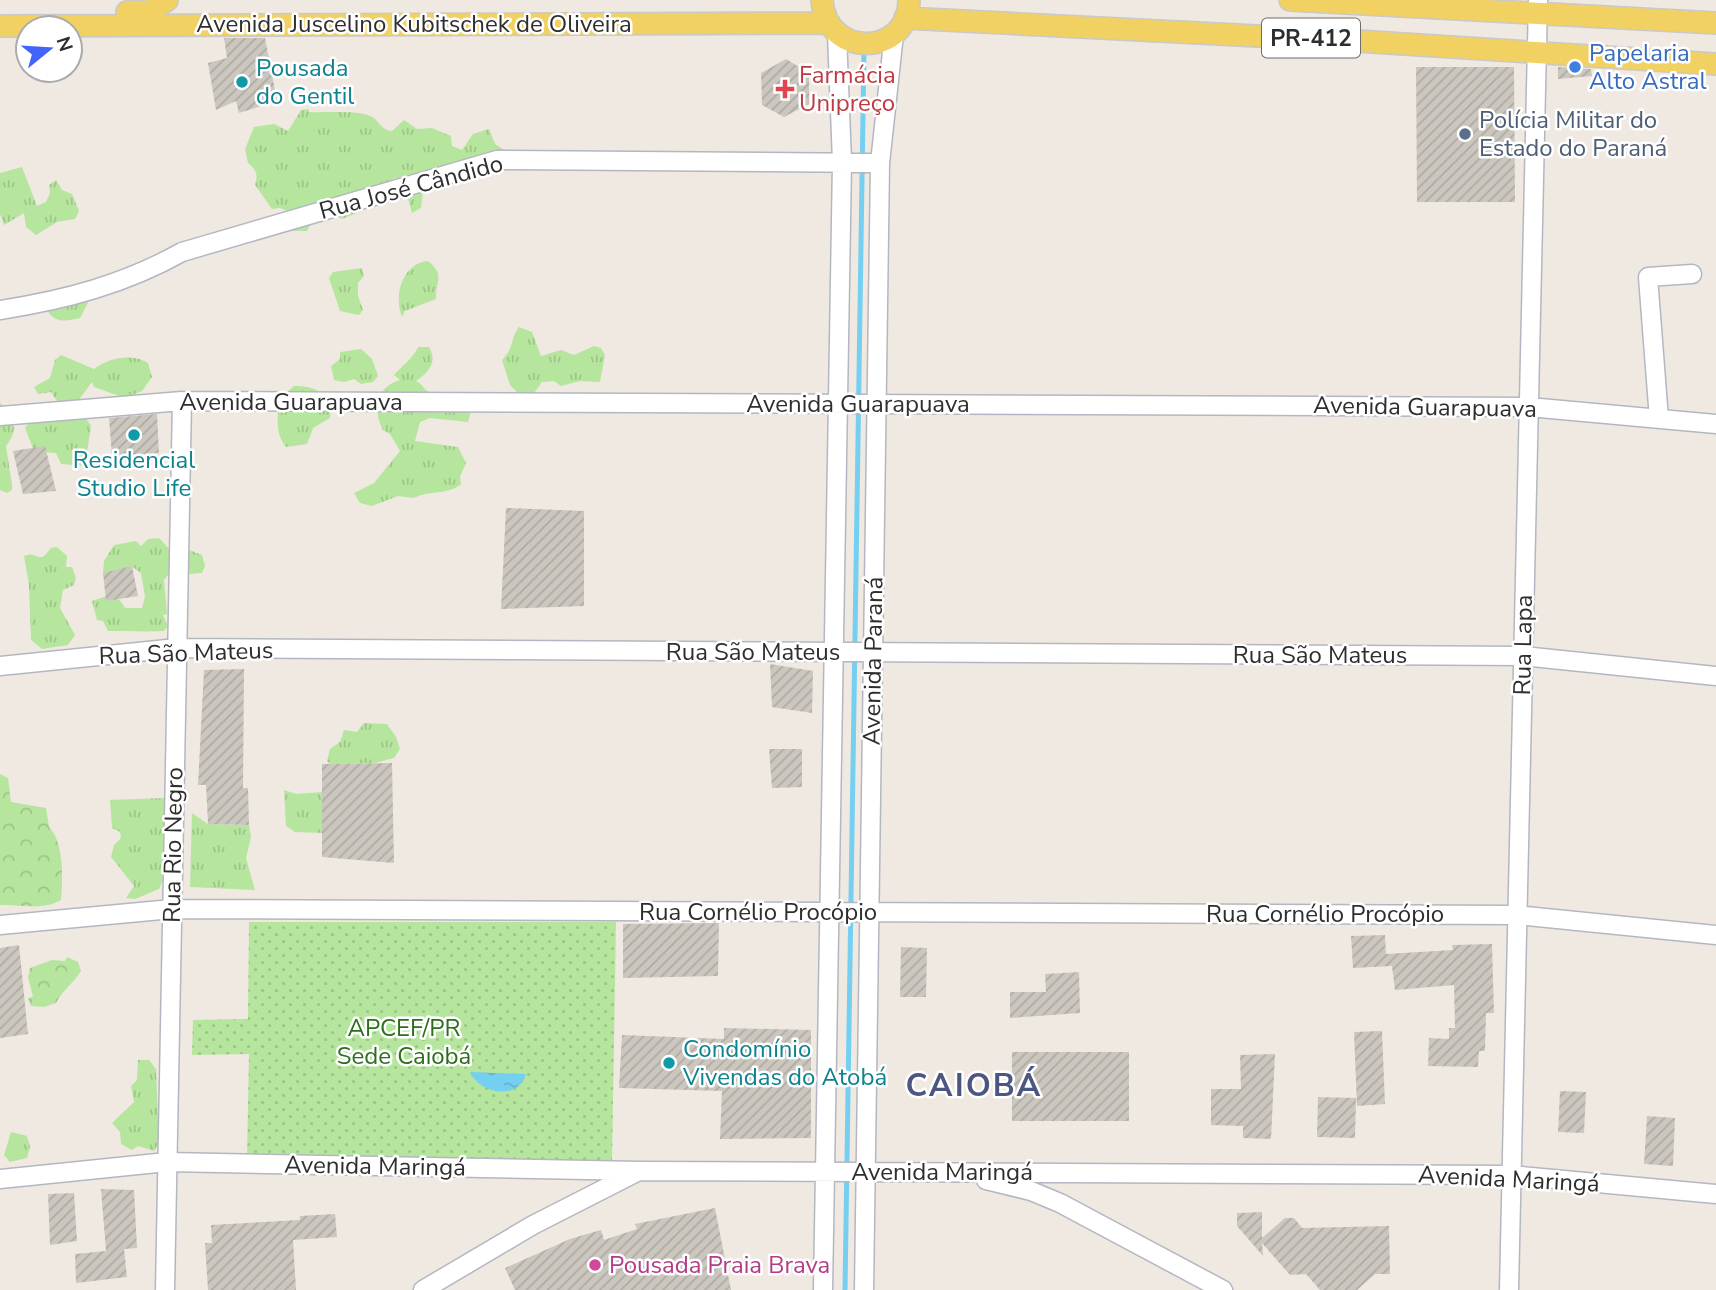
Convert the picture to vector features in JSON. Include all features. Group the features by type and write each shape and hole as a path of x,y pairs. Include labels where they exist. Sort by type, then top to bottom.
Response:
{"main road":[{"path":"1,26 30,14 151,10 167,0"},
{"path":"822,0 832,28"},
{"name":"PR-412","path":"1290,0 1538,7 1716,23"},
{"name":"PR-412","path":"832,28 865,44 903,17 1716,64"},
{"name":"Avenida Juscelino Kubitschek de Oliveira","path":"1,26 832,28"}],"street":[{"name":"Rua Lapa","path":"1509,1290 1538,7"},
{"name":"Avenida Paraná","path":"864,1290 866,912 880,163 903,17"},
{"name":"Avenida Paraná","path":"823,1290 840,652 842,162 832,28"},
{"name":"Rua José Cândido","path":"0,310 92,292 156,267 182,251 497,160 880,163"},
{"path":"1659,419 1648,277 1692,274"},
{"name":"Avenida Guarapuava","path":"0,416 182,401 1529,407 1716,424"},
{"name":"Rua Rio Negro","path":"164,1290 182,401"},
{"name":"Rua São Mateus","path":"0,666 177,648 870,652 1523,656 1716,676"},
{"name":"Rua Cornélio Procópio","path":"0,925 172,909 1517,915 1716,934"},
{"name":"Avenida Maringá","path":"0,1179 167,1162 640,1171 1511,1175 1716,1194"},
{"path":"423,1290 533,1225 640,1171"},
{"path":"941,1172 998,1182 1060,1203 1223,1290"},
{"path":"1060,1203 1059,1185 1073,1173"}],"green space":[{"path":"309,109 309,112 364,114 392,131 404,120 417,129 432,128 451,136 452,146 462,150 473,134 489,129 495,144 512,155 423,191 421,208 412,213 405,187 395,178 376,188 362,211 342,219 336,215 312,221 307,231 293,231 290,212 280,208 272,209 255,185 256,173 248,163 245,149 254,127 274,124 288,131 301,110"},
{"path":"22,167 37,206 46,202 50,193 49,185 56,180 62,190 72,194 79,211 75,219 57,222 36,235 26,227 24,213 4,225 0,214 0,173"},
{"path":"428,261 438,274 436,299 405,311 402,317 399,299 402,282 412,268"},
{"path":"362,268 364,276 358,283 358,296 363,310 359,315 340,311 329,278 333,272"},
{"path":"57,290 86,293 89,301 80,318 60,320 49,313 46,308 51,292"},
{"path":"519,327 532,332 541,356 561,350 574,355 594,346 601,348 605,355 600,382 580,381 561,386 554,381 542,382 534,393 518,393 510,385 502,360 509,351"},
{"path":"418,347 429,347 432,362 428,371 416,381 431,393 460,392 472,407 468,422 430,418 420,422 415,441 458,447 466,463 460,477 461,484 451,490 414,498 398,496 372,506 360,503 354,493 374,483 400,451 390,434 383,430 378,414 378,400 386,388 400,380 394,375"},
{"path":"361,349 372,359 378,376 373,382 361,384 354,379 344,382 334,380 331,366 340,359 340,352"},
{"path":"61,355 94,369 113,360 135,358 148,363 152,377 142,391 125,398 94,387 92,382 78,401 59,404 51,392 38,394 34,387 50,378 55,360"},
{"path":"294,386 314,389 331,401 330,418 313,428 307,444 286,447 279,432 278,415 283,399"},
{"path":"0,403 14,423 13,434 6,446 12,485 12,490 7,493 0,490"},
{"path":"80,409 91,426 85,466 61,464 56,453 34,451 25,428 30,421"},
{"path":"159,538 173,553 184,548 202,555 205,566 202,573 189,574 172,555 169,574 164,580 167,614 163,615 168,626 164,631 108,631 103,621 97,620 92,601 111,596 119,599 125,608 142,608 145,597 141,573 131,566 118,574 103,573 104,561 114,545 136,541 141,546 148,539"},
{"path":"57,547 67,556 66,567 72,567 76,578 74,585 63,590 60,608 75,635 68,645 42,649 31,640 29,585 24,556 41,557 51,548"},
{"path":"364,723 387,724 400,749 394,758 375,763 330,764 327,761 330,749 340,742 344,730 357,732"},
{"path":"0,774 8,778 11,802 46,808 49,827 60,851 61,900 39,906 0,905"},
{"path":"284,790 296,794 322,792 322,833 295,832 286,826"},
{"path":"164,798 164,878 159,889 135,899 126,898 134,886 111,857 114,845 121,838 120,832 112,828 110,800"},
{"path":"192,813 208,824 249,825 251,837 246,858 255,890 190,887"},
{"name":"APCEF/PR Sede Caiobá","path":"249,922 616,922 612,1161 247,1161 249,1054 192,1055 193,1020 248,1019"},
{"path":"67,957 78,962 81,971 56,1003 44,1007 31,1006 28,999 33,996 28,978 30,968 52,960 65,961"},
{"path":"138,1060 149,1060 156,1069 159,1143 154,1151 138,1146 132,1150 121,1144 120,1132 112,1123 134,1102 131,1086 137,1080"},
{"path":"11,1132 27,1136 30,1147 27,1158 10,1162 4,1155"}],"water":[{"path":"470,1072 526,1074 522,1083 515,1088 499,1091 482,1085"}],"building":[{"name":"Pousada do Gentil","path":"224,38 265,38 277,101 239,113 236,101 216,110 208,63 227,58"},
{"name":"Farmácia Unipreço","path":"786,59 809,73 809,104 784,117 762,105 761,73"},
{"name":"Polícia Militar do Estado do Paraná","path":"1416,67 1514,67 1515,202 1417,202"},
{"path":"1558,67 1591,69 1592,76 1558,79"},
{"name":"Residencial Studio Life","path":"157,414 159,453 112,456 109,418"},
{"path":"45,446 56,491 23,494 13,451"},
{"path":"506,508 584,511 584,606 501,609"},
{"path":"132,566 138,596 106,601 103,573"},
{"path":"770,664 813,671 812,713 772,707"},
{"path":"244,669 243,788 248,788 249,825 208,824 206,785 198,785 204,670"},
{"path":"769,749 802,749 802,787 772,788"},
{"path":"392,763 394,863 322,857 322,764"},
{"path":"719,923 718,976 623,978 623,924"},
{"path":"1385,935 1386,954 1453,950 1452,945 1492,944 1494,1013 1486,1013 1485,1051 1479,1051 1478,1067 1428,1066 1429,1038 1449,1039 1449,1028 1455,1028 1454,985 1395,990 1392,966 1353,968 1351,936"},
{"path":"19,945 28,1034 0,1038 0,948"},
{"path":"901,947 927,948 926,997 900,997"},
{"path":"1079,972 1080,1013 1010,1018 1010,992 1046,992 1045,974"},
{"path":"724,1028 811,1030 811,1138 720,1139 722,1091 619,1088 622,1035 724,1039"},
{"path":"1382,1031 1385,1104 1357,1106 1354,1032"},
{"path":"1012,1052 1129,1052 1129,1121 1012,1121"},
{"path":"1275,1054 1271,1139 1243,1138 1243,1126 1211,1125 1211,1089 1241,1089 1240,1055"},
{"path":"1560,1091 1586,1092 1584,1133 1558,1132"},
{"path":"1318,1097 1356,1098 1355,1138 1317,1137"},
{"path":"1647,1116 1675,1118 1673,1166 1644,1164"},
{"path":"101,1189 134,1190 137,1248 124,1249 127,1277 76,1283 75,1254 106,1251"},
{"path":"74,1193 77,1241 50,1245 48,1194"},
{"path":"715,1208 731,1290 515,1290 505,1268 570,1239 601,1230 604,1240 637,1229 635,1224"},
{"path":"1262,1212 1262,1238 1285,1218 1294,1218 1302,1228 1389,1226 1390,1274 1375,1274 1357,1290 1320,1290 1306,1274 1290,1275 1262,1243 1263,1256 1237,1226 1237,1213"},
{"path":"335,1214 337,1237 293,1240 296,1290 208,1290 205,1243 212,1243 211,1225 300,1220 300,1216"}],"waterway":[{"path":"845,1290 864,49"}],"place":[{"name":"Papelaria Alto Astral","path":"1575,67"},
{"name":"Pousada do Gentil","path":"242,82"},
{"name":"Farmácia Unipreço","path":"785,89"},
{"name":"Polícia Militar do Estado do Paraná","path":"1465,134"},
{"name":"Residencial Studio Life","path":"134,435"},
{"name":"Condomínio Vivendas do Atobá","path":"669,1063"},
{"name":"Pousada Praia Brava","path":"595,1265"}],"district":[{"name":"CAIOBÁ","path":"974,1085"}]}
